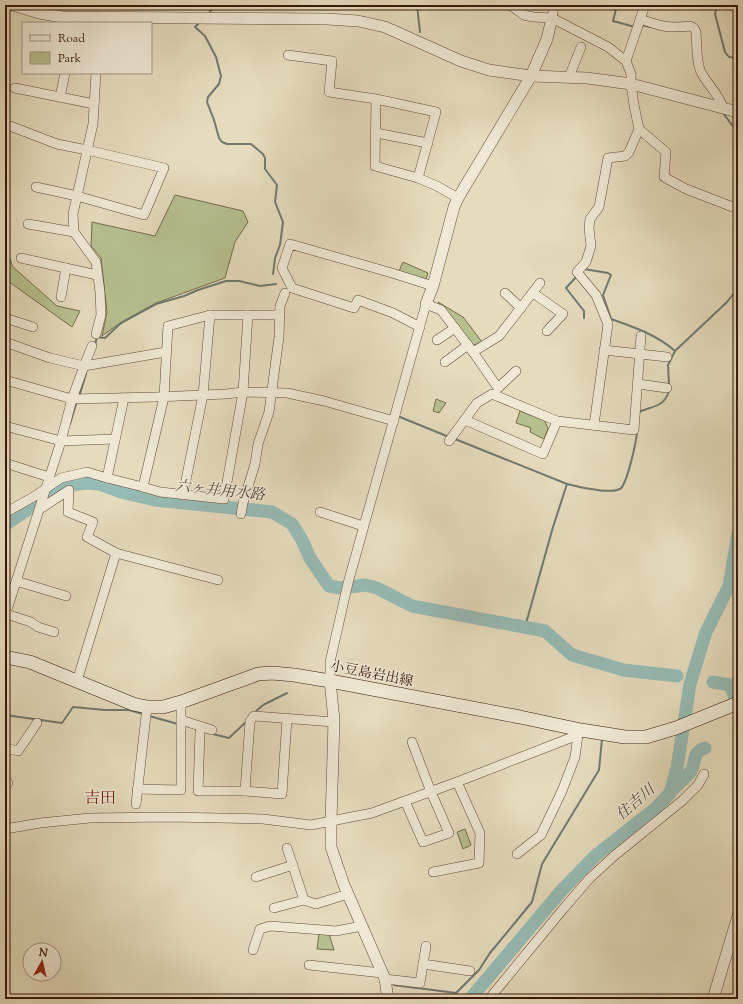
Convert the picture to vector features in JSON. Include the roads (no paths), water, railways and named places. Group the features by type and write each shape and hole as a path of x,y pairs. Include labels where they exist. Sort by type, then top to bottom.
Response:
{"main road":[{"name":"小豆島岩出線","path":"5,658 30,662 133,704 146,713 182,702 258,674 272,673 330,681 520,717 579,732 625,737 646,737 676,728 738,703"}],"street":[{"path":"13,5 39,13 62,17 100,20 327,19 358,21 392,30 461,61 489,70 531,76 587,78 631,84 738,112"},
{"path":"510,5 524,15 552,18 608,47 626,61 631,74 631,84 639,128 629,152 625,156 608,158 599,207 590,219 589,228 591,246 586,262 577,272 596,295 608,324 594,425"},
{"path":"388,999 384,976 348,894 331,847 334,722 330,681 330,662 363,526 426,304 433,286 454,208 458,198 531,76 547,39 554,5"},
{"path":"626,61 645,5"},
{"path":"640,19 665,27 676,28 690,26 694,28 696,32 698,64 721,102 723,108"},
{"path":"569,77 581,47"},
{"path":"288,55 332,61 329,92 436,112 418,178"},
{"path":"60,97 65,74"},
{"path":"96,74 93,124 73,214 74,232 96,262 100,315 96,334"},
{"path":"16,88 94,104"},
{"path":"376,100 375,166 418,178 437,186 458,198"},
{"path":"10,126 57,144 164,168 144,215 77,196 36,187"},
{"path":"639,128 666,152 664,177 686,189 738,209"},
{"path":"376,133 428,143"},
{"path":"28,224 74,232"},
{"path":"420,327 393,313 358,300 354,308 292,288 282,268 290,244 433,286"},
{"path":"21,258 97,275"},
{"path":"61,297 66,268"},
{"path":"445,362 470,348 499,336 540,283"},
{"path":"241,514 255,464 258,444 270,412 271,392 279,337 280,306 285,293"},
{"path":"505,293 521,308"},
{"path":"533,293 563,314 547,331"},
{"path":"426,304 441,310 498,388 516,370"},
{"path":"144,486 164,397 168,326 210,315 280,315"},
{"path":"183,495 203,395 210,315"},
{"path":"8,509 45,489 61,478 77,473 87,472 144,486 160,492 224,498 243,392 248,315"},
{"path":"5,318 32,327"},
{"path":"437,340 455,328"},
{"path":"449,441 477,403 492,394 557,421 634,430 641,336"},
{"path":"5,342 50,358 84,366 166,352"},
{"path":"54,632 38,627 31,622 5,615 40,509 72,399 92,346"},
{"path":"604,350 666,357"},
{"path":"5,380 72,399 164,397 243,392 288,393 324,401 394,421"},
{"path":"638,384 667,388"},
{"path":"107,478 124,398"},
{"path":"465,420 543,454 557,421"},
{"path":"5,426 61,441 115,439"},
{"path":"5,463 49,477"},
{"path":"40,509 69,490 68,512 93,522 87,537 116,553 218,580"},
{"path":"320,512 363,526"},
{"path":"77,682 116,553"},
{"path":"16,581 66,596"},
{"path":"137,789 181,790 182,702"},
{"path":"136,804 146,713"},
{"path":"245,791 250,721 254,716 334,722"},
{"path":"200,732 198,791 245,791 282,794 287,718"},
{"path":"5,748 18,751 37,723"},
{"path":"181,724 212,730"},
{"path":"5,829 40,822 90,818 170,817 263,819 311,825 331,822 372,813 431,792 579,732"},
{"path":"517,854 541,835 562,791 575,757 579,732"},
{"path":"405,801 422,842 449,833 431,792 412,742"},
{"path":"489,999 589,879 614,856 683,800 698,785 704,774"},
{"path":"433,872 479,863 480,833 458,782"},
{"path":"287,848 304,900"},
{"path":"256,878 293,865"},
{"path":"274,908 304,900 316,904 348,894"},
{"path":"713,999 738,916"},
{"path":"253,950 260,929 270,926 336,931 362,926"},
{"path":"309,965 420,983 426,946"},
{"path":"423,964 470,971"}],"waterway":[{"path":"209,13 216,5"},
{"path":"417,5 420,32"},
{"path":"617,5 613,21 635,27"},
{"path":"717,5 715,14 725,52 729,57 738,58"},
{"path":"200,22 195,27 205,36 216,57 221,76 219,84 208,97 207,102 219,138 222,142 227,144 251,144 263,154 265,158 265,169 277,185 275,202 283,222 280,245 275,258 273,274"},
{"path":"641,25 650,27"},
{"path":"723,113 732,125 738,128"},
{"path":"584,269 608,273 611,275 603,295 611,319 637,328 661,340 675,351"},
{"path":"577,276 566,288 584,311 584,318"},
{"path":"95,345 97,337 105,338 121,323 156,304 226,281 239,281 260,286 276,284"},
{"path":"669,385 668,365 675,351 727,302 738,288"},
{"path":"79,397 86,374"},
{"path":"639,412 660,404 667,397 669,391"},
{"path":"70,424 77,401"},
{"path":"400,417 449,437"},
{"path":"525,627 553,527 567,484 609,491 620,489 623,486 628,472 637,433"},
{"path":"455,439 567,484"},
{"name":"六ヶ井用水路","path":"5,525 67,486 84,483 99,484 121,492 155,500 272,512 292,524 302,540 310,558 329,586 340,588 365,585 377,588 412,606 545,631 572,655 624,670 677,676"},
{"name":"住吉川","path":"470,999 562,890 595,856 657,807 670,793 677,768 690,684 706,632 729,586 738,533"},
{"name":"六ヶ井用水路","path":"713,682 730,685 735,698"},
{"path":"254,713 263,705 287,693"},
{"path":"5,715 62,723 73,707 105,710 129,710 143,714"},
{"path":"149,716 178,724"},
{"path":"213,734 229,738 247,721"},
{"path":"392,983 394,985 456,993 479,970 490,953 532,902 542,864 599,770 602,739"},
{"name":"六ヶ井用水路","path":"672,790 689,774 693,767 696,755 705,748"}],"district":[{"name":"吉田","path":"100,797"}]}
